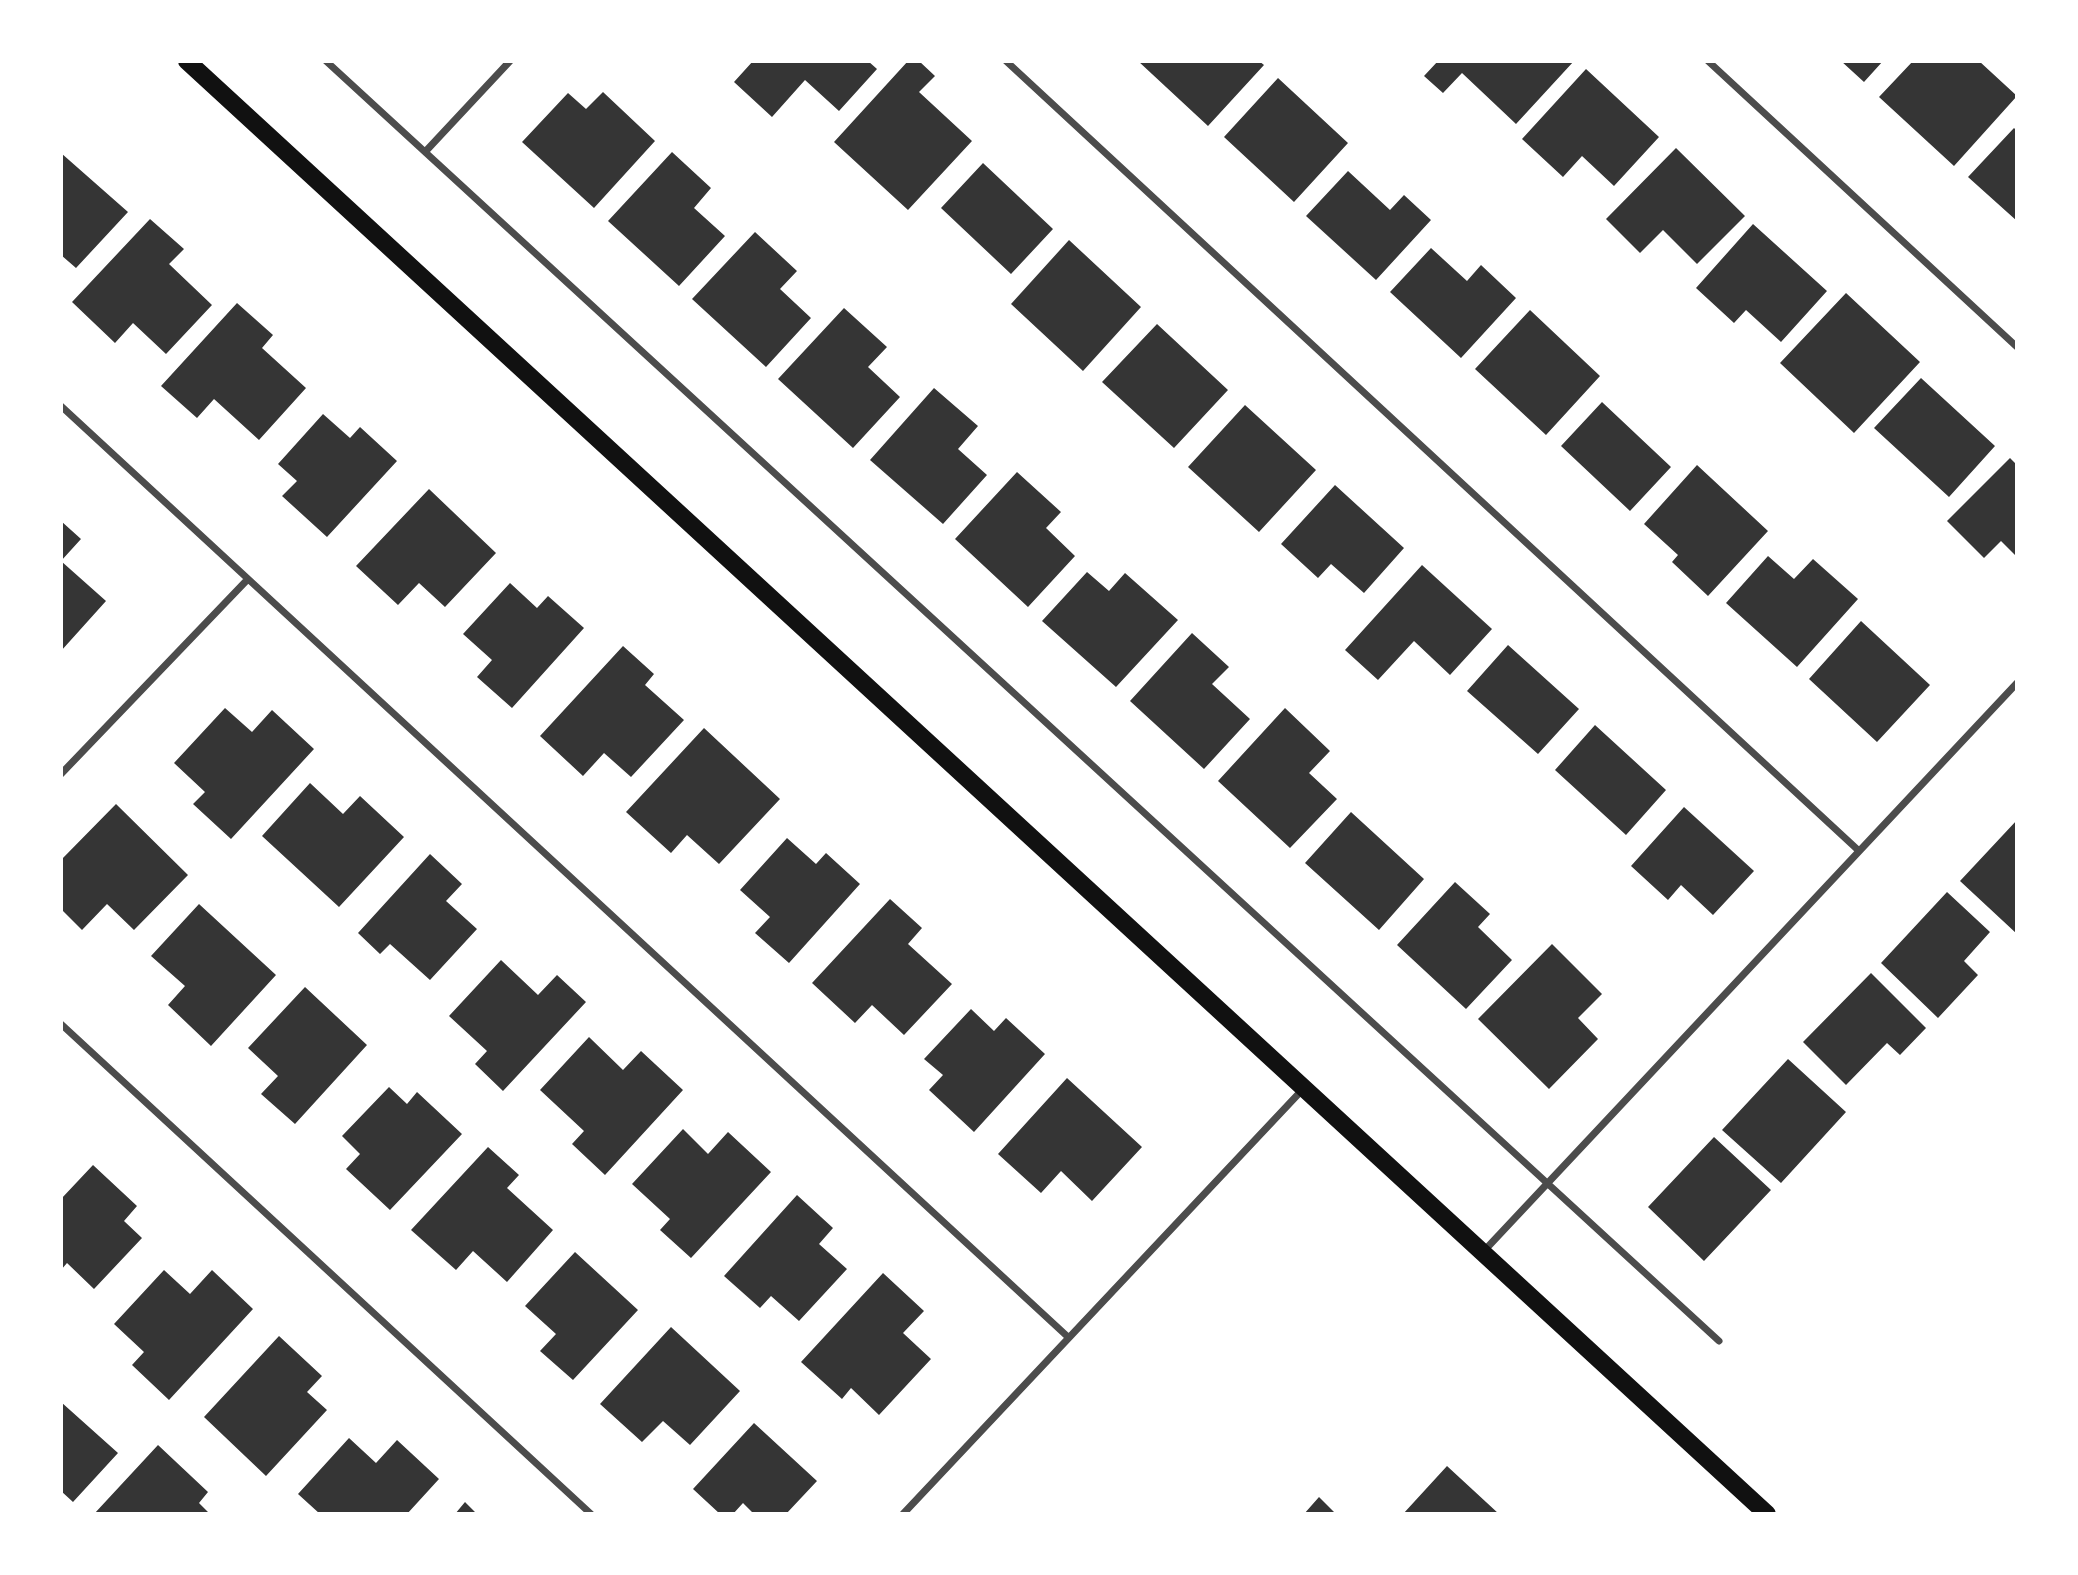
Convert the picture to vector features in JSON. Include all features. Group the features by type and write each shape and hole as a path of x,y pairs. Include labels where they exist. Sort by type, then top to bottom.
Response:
{"main road":[{"path":"187,61 1767,1514"}],"street":[{"path":"326,61 1719,1341"},
{"path":"425,152 510,61"},
{"path":"1006,61 1858,850"},
{"path":"1708,61 2017,347"},
{"path":"61,406 1068,1337"},
{"path":"61,774 248,579"},
{"path":"1482,1253 2017,683"},
{"path":"61,1024 591,1514"},
{"path":"903,1514 1305,1088"}],"building":[{"path":"753,61 868,61 877,69 839,111 805,80 772,117 734,82"},
{"path":"908,61 919,61 935,76 919,92 972,141 908,210 834,142"},
{"path":"1138,61 1259,61 1264,65 1208,126"},
{"path":"1438,61 1574,61 1516,124 1462,73 1443,93 1424,76"},
{"path":"1841,61 1883,61 1864,82"},
{"path":"1913,61 1979,61 2017,96 1954,166 1879,97"},
{"path":"1586,69 1659,137 1614,186 1582,156 1563,177 1522,139"},
{"path":"1278,78 1348,143 1294,202 1224,137"},
{"path":"603,92 655,141 594,208 522,142 568,93 586,109"},
{"path":"2014,128 2017,131 2017,221 1968,177"},
{"path":"1676,148 1745,216 1697,264 1663,230 1640,253 1606,219"},
{"path":"672,152 711,188 694,208 725,236 679,286 608,221"},
{"path":"61,153 128,212 76,268 61,255"},
{"path":"983,163 1053,229 1011,274 941,208"},
{"path":"1348,171 1390,210 1404,195 1431,220 1376,280 1306,216"},
{"path":"150,219 184,249 169,264 212,305 166,354 133,323 115,343 72,302"},
{"path":"1753,224 1827,291 1781,342 1746,310 1734,323 1696,288"},
{"path":"755,232 797,271 780,289 811,318 766,367 692,299"},
{"path":"1069,240 1141,307 1083,371 1011,304"},
{"path":"1431,248 1467,281 1481,265 1516,298 1461,358 1390,292"},
{"path":"1846,293 1920,362 1854,433 1780,363"},
{"path":"237,303 273,335 262,348 306,388 259,440 214,399 197,418 161,386"},
{"path":"844,308 887,347 868,367 900,397 853,448 778,379"},
{"path":"1530,310 1600,376 1546,435 1475,369"},
{"path":"1157,324 1228,390 1174,448 1102,382"},
{"path":"1921,378 1995,446 1949,497 1874,428"},
{"path":"934,388 978,426 958,449 987,475 943,524 870,460"},
{"path":"1602,402 1671,467 1630,511 1561,446"},
{"path":"1245,405 1316,470 1259,532 1188,467"},
{"path":"323,414 350,438 360,427 397,461 327,537 282,496 297,481 278,464"},
{"path":"2010,458 2017,465 2017,557 2001,541 1984,558 1947,521"},
{"path":"1697,465 1768,531 1708,596 1672,562 1678,555 1644,524"},
{"path":"1017,472 1061,512 1046,528 1075,556 1028,607 955,539"},
{"path":"1335,485 1404,548 1364,593 1331,564 1318,578 1281,544"},
{"path":"429,489 496,553 445,607 419,583 398,605 356,566"},
{"path":"61,521 81,539 61,561"},
{"path":"1768,556 1794,579 1813,559 1858,599 1797,667 1726,603"},
{"path":"61,561 106,601 61,651"},
{"path":"1422,565 1492,629 1450,675 1414,641 1378,680 1345,650"},
{"path":"1087,572 1109,591 1125,573 1178,620 1116,687 1042,621"},
{"path":"510,583 537,608 548,596 584,628 512,708 477,677 492,660 463,634"},
{"path":"1861,621 1930,685 1877,742 1809,679"},
{"path":"1192,633 1229,667 1212,684 1250,719 1204,769 1130,701"},
{"path":"1508,645 1579,709 1538,754 1467,691"},
{"path":"623,646 654,674 645,685 684,720 631,777 604,753 583,776 540,736"},
{"path":"225,708 252,732 272,710 314,749 231,839 193,804 205,792 174,763"},
{"path":"1285,708 1330,751 1309,773 1337,799 1290,848 1218,781"},
{"path":"1595,725 1666,790 1626,835 1555,770"},
{"path":"704,728 780,799 719,864 687,835 671,853 626,812"},
{"path":"310,783 343,814 360,796 404,837 339,907 262,836"},
{"path":"116,804 188,875 134,930 107,904 82,930 61,909 61,860"},
{"path":"1684,807 1754,871 1713,915 1681,885 1668,900 1631,866"},
{"path":"1351,812 1424,879 1379,930 1305,863"},
{"path":"2017,820 2017,934 1960,881"},
{"path":"787,838 816,864 826,853 860,884 789,963 755,933 770,917 740,890"},
{"path":"430,854 462,884 446,901 477,929 430,980 390,944 380,954 358,933"},
{"path":"1455,882 1490,914 1478,927 1512,960 1466,1009 1397,945"},
{"path":"1947,892 1990,932 1964,961 1978,975 1938,1018 1881,963"},
{"path":"890,899 922,928 908,944 952,984 904,1035 872,1005 855,1023 812,983"},
{"path":"199,904 276,975 211,1046 168,1005 185,986 151,956"},
{"path":"1552,944 1602,994 1578,1018 1598,1039 1549,1089 1478,1019"},
{"path":"501,960 538,995 557,975 586,1002 503,1091 475,1064 487,1051 449,1016"},
{"path":"1871,973 1926,1028 1900,1055 1887,1043 1846,1085 1803,1042"},
{"path":"305,987 367,1045 295,1124 261,1094 278,1076 248,1048"},
{"path":"971,1009 994,1031 1006,1018 1045,1054 974,1132 929,1090 943,1075 924,1059"},
{"path":"589,1037 623,1070 641,1051 683,1090 605,1175 572,1144 584,1131 540,1090"},
{"path":"1788,1059 1846,1112 1781,1183 1722,1130"},
{"path":"1067,1078 1142,1147 1092,1201 1061,1171 1041,1193 998,1154"},
{"path":"389,1087 407,1104 417,1092 462,1134 390,1210 346,1169 360,1154 342,1136"},
{"path":"683,1129 708,1154 728,1132 771,1172 691,1258 660,1230 670,1219 632,1184"},
{"path":"1714,1137 1771,1190 1704,1261 1648,1207"},
{"path":"488,1147 519,1175 507,1188 553,1230 507,1282 473,1251 456,1270 411,1230"},
{"path":"93,1165 137,1206 124,1221 142,1238 94,1289 67,1263 61,1270 61,1199"},
{"path":"797,1195 833,1228 819,1244 847,1269 799,1321 771,1296 760,1308 724,1276"},
{"path":"575,1252 638,1310 573,1380 540,1351 556,1334 525,1306"},
{"path":"164,1270 190,1294 212,1270 253,1309 169,1400 132,1365 144,1352 114,1324"},
{"path":"883,1273 924,1311 903,1333 931,1359 879,1415 851,1388 842,1399 801,1362"},
{"path":"671,1327 740,1391 690,1445 663,1421 642,1442 600,1404"},
{"path":"279,1336 322,1376 307,1392 327,1410 266,1476 204,1417"},
{"path":"61,1402 118,1453 73,1502 61,1491"},
{"path":"754,1423 817,1481 786,1514 754,1514 743,1503 733,1514 720,1514 693,1489"},
{"path":"349,1438 376,1463 397,1440 439,1479 407,1514 320,1514 298,1494"},
{"path":"158,1445 208,1492 199,1503 210,1514 94,1514"},
{"path":"1447,1466 1499,1514 1403,1514"},
{"path":"1319,1497 1336,1514 1304,1514"},
{"path":"465,1502 477,1514 455,1514"}]}
